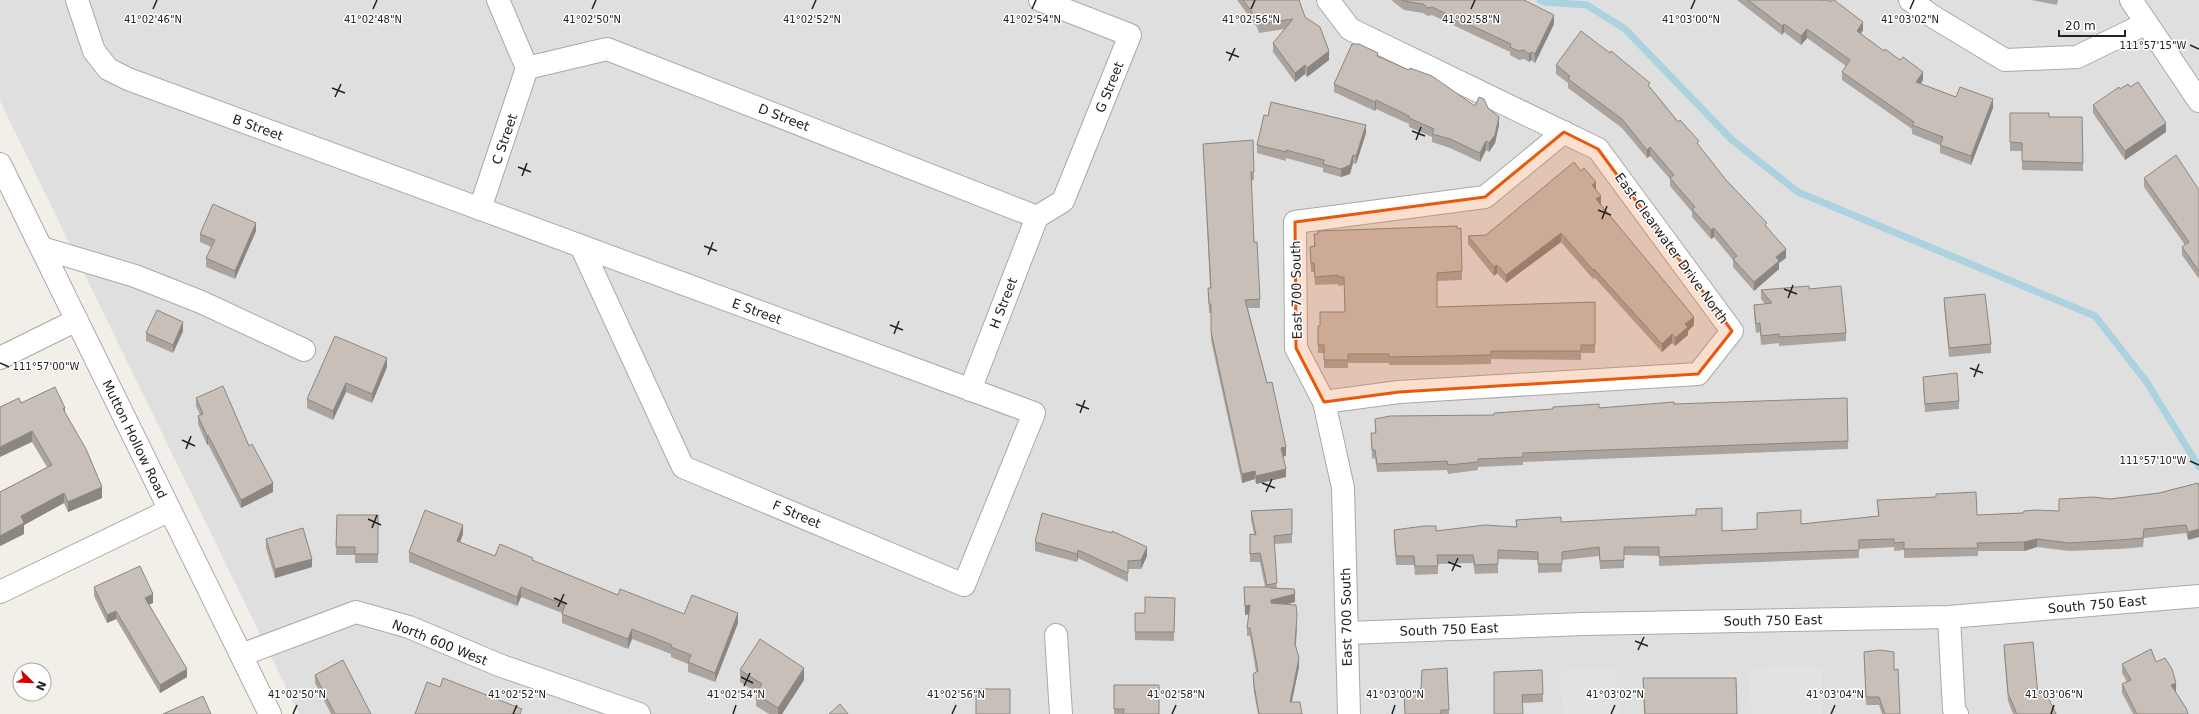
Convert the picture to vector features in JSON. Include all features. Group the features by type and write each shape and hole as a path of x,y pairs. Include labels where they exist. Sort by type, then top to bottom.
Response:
{"street":[{"name":"B Street","path":"77,0 94,51 108,69 128,79 480,209"},
{"path":"498,0 527,68"},
{"name":"G Street","path":"1037,217 1063,201 1130,35 1040,0"},
{"name":"East Clearwater Drive North","path":"1324,402 1399,392 1698,374 1732,331 1598,149 1350,29 1328,0"},
{"path":"1910,0 1932,16 2005,60 2078,57 2145,24"},
{"path":"2131,0 2145,24 2199,101"},
{"name":"D Street","path":"527,68 607,49 1037,217"},
{"name":"C Street","path":"480,209 527,68"},
{"name":"East 700 South","path":"1349,714 1343,488 1324,402 1296,348 1295,222 1485,197 1564,132"},
{"name":"Mutton Hollow Road","path":"0,164 270,714"},
{"name":"E Street","path":"480,209 1034,413"},
{"name":"H Street","path":"970,390 1037,217"},
{"name":"F Street","path":"581,246 683,467 964,585 1034,413"},
{"path":"42,248 135,276 201,302 304,350"},
{"path":"0,358 77,320"},
{"path":"0,592 170,510"},
{"name":"South 750 East","path":"1347,633 1584,624 1949,616 2199,596"},
{"name":"North 600 West","path":"241,655 356,612 409,627 499,665 638,714"},
{"path":"1949,616 1954,710 1956,714"},
{"path":"1056,635 1061,714"}],"highlighted area":[{"path":"1564,132 1598,149 1732,331 1698,374 1399,392 1324,402 1296,348 1295,222 1485,197"}],"shaded area":[{"path":"0,0 2199,0 2199,714 299,714 0,101"},
{"path":"1822,666 1822,714 1751,714 1749,668"},
{"path":"1615,667 1619,714 1563,714 1559,671"}],"building":[{"path":"1243,0 1299,0 1305,17 1320,27 1329,51 1307,68 1305,65 1295,73 1273,43 1293,19 1259,24"},
{"path":"1402,0 1524,0 1554,15 1535,54 1531,52 1529,54 1524,50 1519,51 1510,47 1511,44 1432,7 1428,8 1423,4"},
{"path":"1748,0 1828,0 1830,2 1831,0 1834,0 1863,22 1857,31 1884,51 1885,49 1900,60 1903,57 1923,72 1916,82 1956,97 1960,87 1993,99 1971,156 1940,145 1943,137 1912,125 1914,122 1842,72 1850,60 1807,29 1801,36 1784,24 1782,26"},
{"path":"1581,31 1610,53 1611,51 1650,83 1648,85 1678,122 1680,120 1699,141 1697,143 1726,180 1767,223 1765,225 1786,249 1776,257 1779,261 1754,282 1733,259 1737,256 1714,228 1711,230 1692,209 1695,207 1670,178 1674,175 1650,147 1647,150 1622,119 1568,79 1570,76 1556,65"},
{"path":"1352,44 1359,44 1378,53 1377,56 1409,70 1410,68 1432,76 1475,106 1479,97 1484,99 1488,108 1499,117 1495,135 1489,143 1486,141 1480,153 1450,139 1432,134 1434,129 1409,118 1409,116 1376,100 1375,102 1334,84"},
{"path":"2138,82 2166,123 2125,151 2093,105 2119,87 2120,89 2128,84 2130,87"},
{"path":"1271,102 1366,125 1356,156 1353,155 1350,165 1341,169 1323,164 1324,160 1286,150 1286,152 1257,145 1264,115 1268,116"},
{"path":"2010,113 2049,113 2049,117 2082,117 2083,163 2022,161 2022,143 2010,142"},
{"path":"1253,140 1254,172 1251,172 1254,242 1257,242 1260,299 1245,300 1267,383 1272,382 1286,447 1281,448 1286,469 1256,476 1255,471 1242,474 1211,332 1211,304 1209,304 1208,288 1211,288 1203,144"},
{"path":"2176,155 2199,190 2199,271 2182,247 2189,242 2144,178"},
{"path":"1574,162 1581,171 1584,168 1596,182 1592,185 1601,196 1596,199 1694,317 1685,324 1688,327 1675,338 1672,334 1662,344 1561,233 1506,275 1497,265 1494,267 1468,236 1486,235"},
{"path":"213,204 256,223 235,271 206,258 215,240 200,234"},
{"path":"1457,226 1457,229 1461,228 1462,271 1437,273 1437,307 1595,302 1595,345 1581,345 1581,351 1491,351 1491,355 1389,357 1389,354 1348,354 1348,360 1324,360 1324,345 1318,345 1320,312 1345,312 1344,277 1338,277 1338,275 1315,277 1314,263 1311,263 1310,247 1315,246 1314,234 1318,234 1318,231"},
{"path":"1809,286 1809,289 1841,286 1846,333 1779,337 1779,334 1761,336 1760,323 1756,324 1754,305 1772,303 1761,290"},
{"path":"1985,294 1991,344 1949,348 1944,298"},
{"path":"157,310 183,322 173,345 146,333"},
{"path":"335,336 387,358 372,394 346,383 333,411 307,399"},
{"path":"1957,373 1959,401 1925,404 1923,377"},
{"path":"223,386 249,446 252,444 273,483 241,500 198,416 203,414 196,398"},
{"path":"55,387 65,408 63,409 86,449 102,487 68,502 64,493 21,516 24,523 0,536 0,492 52,465 32,431 0,447 0,407 19,398 21,403"},
{"path":"1847,398 1848,441 1523,453 1523,457 1478,459 1478,462 1448,465 1447,461 1377,464 1375,450 1372,450 1371,433 1376,433 1375,419 1390,416 1494,415 1494,413 1599,404 1599,408 1674,402 1674,404"},
{"path":"2198,483 2199,529 2188,532 2186,525 2144,529 2143,538 2069,543 2037,539 2024,542 1977,543 1978,548 1904,549 1904,542 1894,543 1894,539 1859,540 1859,550 1659,557 1659,547 1624,547 1624,560 1600,561 1599,547 1562,552 1562,564 1538,564 1538,552 1498,550 1498,564 1475,565 1473,555 1437,555 1438,566 1415,566 1414,556 1396,556 1394,530 1424,526 1436,526 1436,531 1485,525 1517,527 1516,520 1561,517 1561,522 1696,515 1696,509 1722,508 1722,531 1757,529 1757,513 1801,510 1801,524 1879,516 1877,500 1936,497 1936,494 1976,492 1977,515 2023,513 2024,511 2036,510 2059,511 2059,499 2093,497 2110,499 2159,493"},
{"path":"1292,509 1292,534 1274,536 1277,583 1267,585 1260,553 1250,554 1250,534 1256,535 1251,511"},
{"path":"425,510 463,525 457,541 495,556 500,544 533,558 532,560 618,595 620,589 684,614 692,595 738,613 715,673 688,662 691,655 671,647 672,645 632,629 628,639 562,614 565,605 521,587 517,597 409,552"},
{"path":"1042,513 1112,533 1112,531 1147,547 1141,560 1128,561 1128,573 1078,550 1077,554 1035,542"},
{"path":"337,515 378,515 378,554 355,554 355,547 336,547"},
{"path":"303,528 312,559 275,569 266,539"},
{"path":"140,566 153,594 145,598 187,669 160,685 116,611 107,615 94,587"},
{"path":"1244,587 1294,589 1295,594 1271,600 1271,603 1296,605 1297,615 1295,644 1299,658 1290,702 1300,702 1302,714 1259,714 1253,674 1258,671 1250,628 1247,628 1250,605 1245,606"},
{"path":"1145,597 1175,598 1174,632 1135,632 1135,613 1145,613"},
{"path":"760,639 804,668 778,708 756,694 762,684 740,670"},
{"path":"2033,642 2038,695 2045,691 2056,714 2017,714 2008,693 2004,645"},
{"path":"2151,649 2156,662 2165,658 2172,669 2176,683 2171,685 2186,708 2188,714 2137,714 2122,684 2131,680 2122,664"},
{"path":"1880,650 1894,652 1894,670 1898,669 1900,714 1885,714 1879,697 1866,697 1864,652"},
{"path":"343,660 371,714 335,714 315,675"},
{"path":"1447,668 1449,710 1441,710 1441,714 1405,714 1404,690 1421,689 1422,670"},
{"path":"1542,670 1543,694 1522,695 1523,714 1494,714 1494,672"},
{"path":"443,678 522,709 520,714 415,714 427,682 440,687"},
{"path":"1643,678 1736,678 1737,714 1645,714"},
{"path":"1114,685 1159,685 1159,714 1123,714 1124,709 1114,709"},
{"path":"976,689 1010,689 1010,714 976,714"},
{"path":"203,696 211,714 163,714"},
{"path":"840,704 848,714 829,714"}],"waterway":[{"path":"1540,0 1545,2 1587,5 1625,29 1732,140 1798,192 2095,316 2146,381 2199,467"}]}
